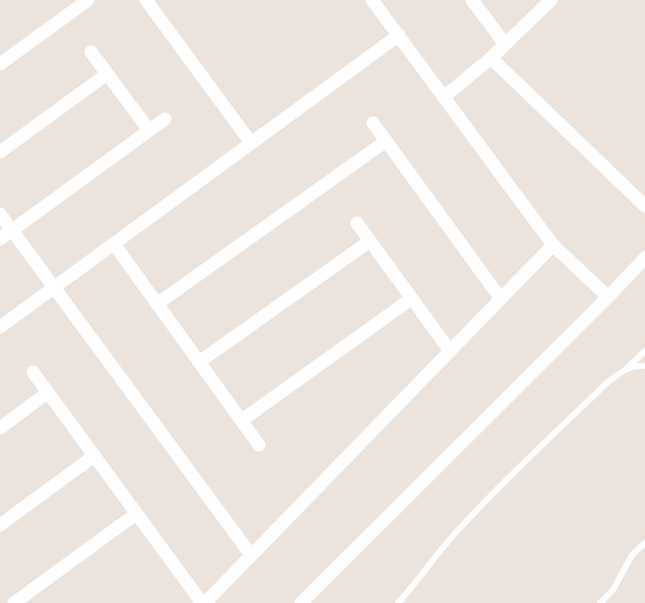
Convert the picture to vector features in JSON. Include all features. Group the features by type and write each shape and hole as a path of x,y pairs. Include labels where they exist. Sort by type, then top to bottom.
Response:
{"street":[{"path":"0,64 88,0"},
{"path":"146,0 251,143"},
{"path":"372,0 553,245 608,297"},
{"path":"472,0 505,44"},
{"path":"444,97 491,58 551,0"},
{"path":"0,327 399,35"},
{"path":"91,52 149,130"},
{"path":"491,58 645,206"},
{"path":"0,152 108,74"},
{"path":"0,239 165,119"},
{"path":"374,123 501,299"},
{"path":"158,304 386,141"},
{"path":"0,214 251,555"},
{"path":"357,223 450,351"},
{"path":"199,362 370,241"},
{"path":"114,244 260,445"},
{"path":"205,603 553,245"},
{"path":"301,603 608,297 645,258"},
{"path":"242,420 412,299"},
{"path":"33,372 202,603"},
{"path":"0,428 47,393"},
{"path":"0,525 94,456"},
{"path":"14,603 136,514"}],"lane":[{"path":"398,603 413,587 464,523 609,380 624,370 645,351"},
{"path":"624,370 645,366"},
{"path":"600,603 613,590 632,555 645,543"}]}
